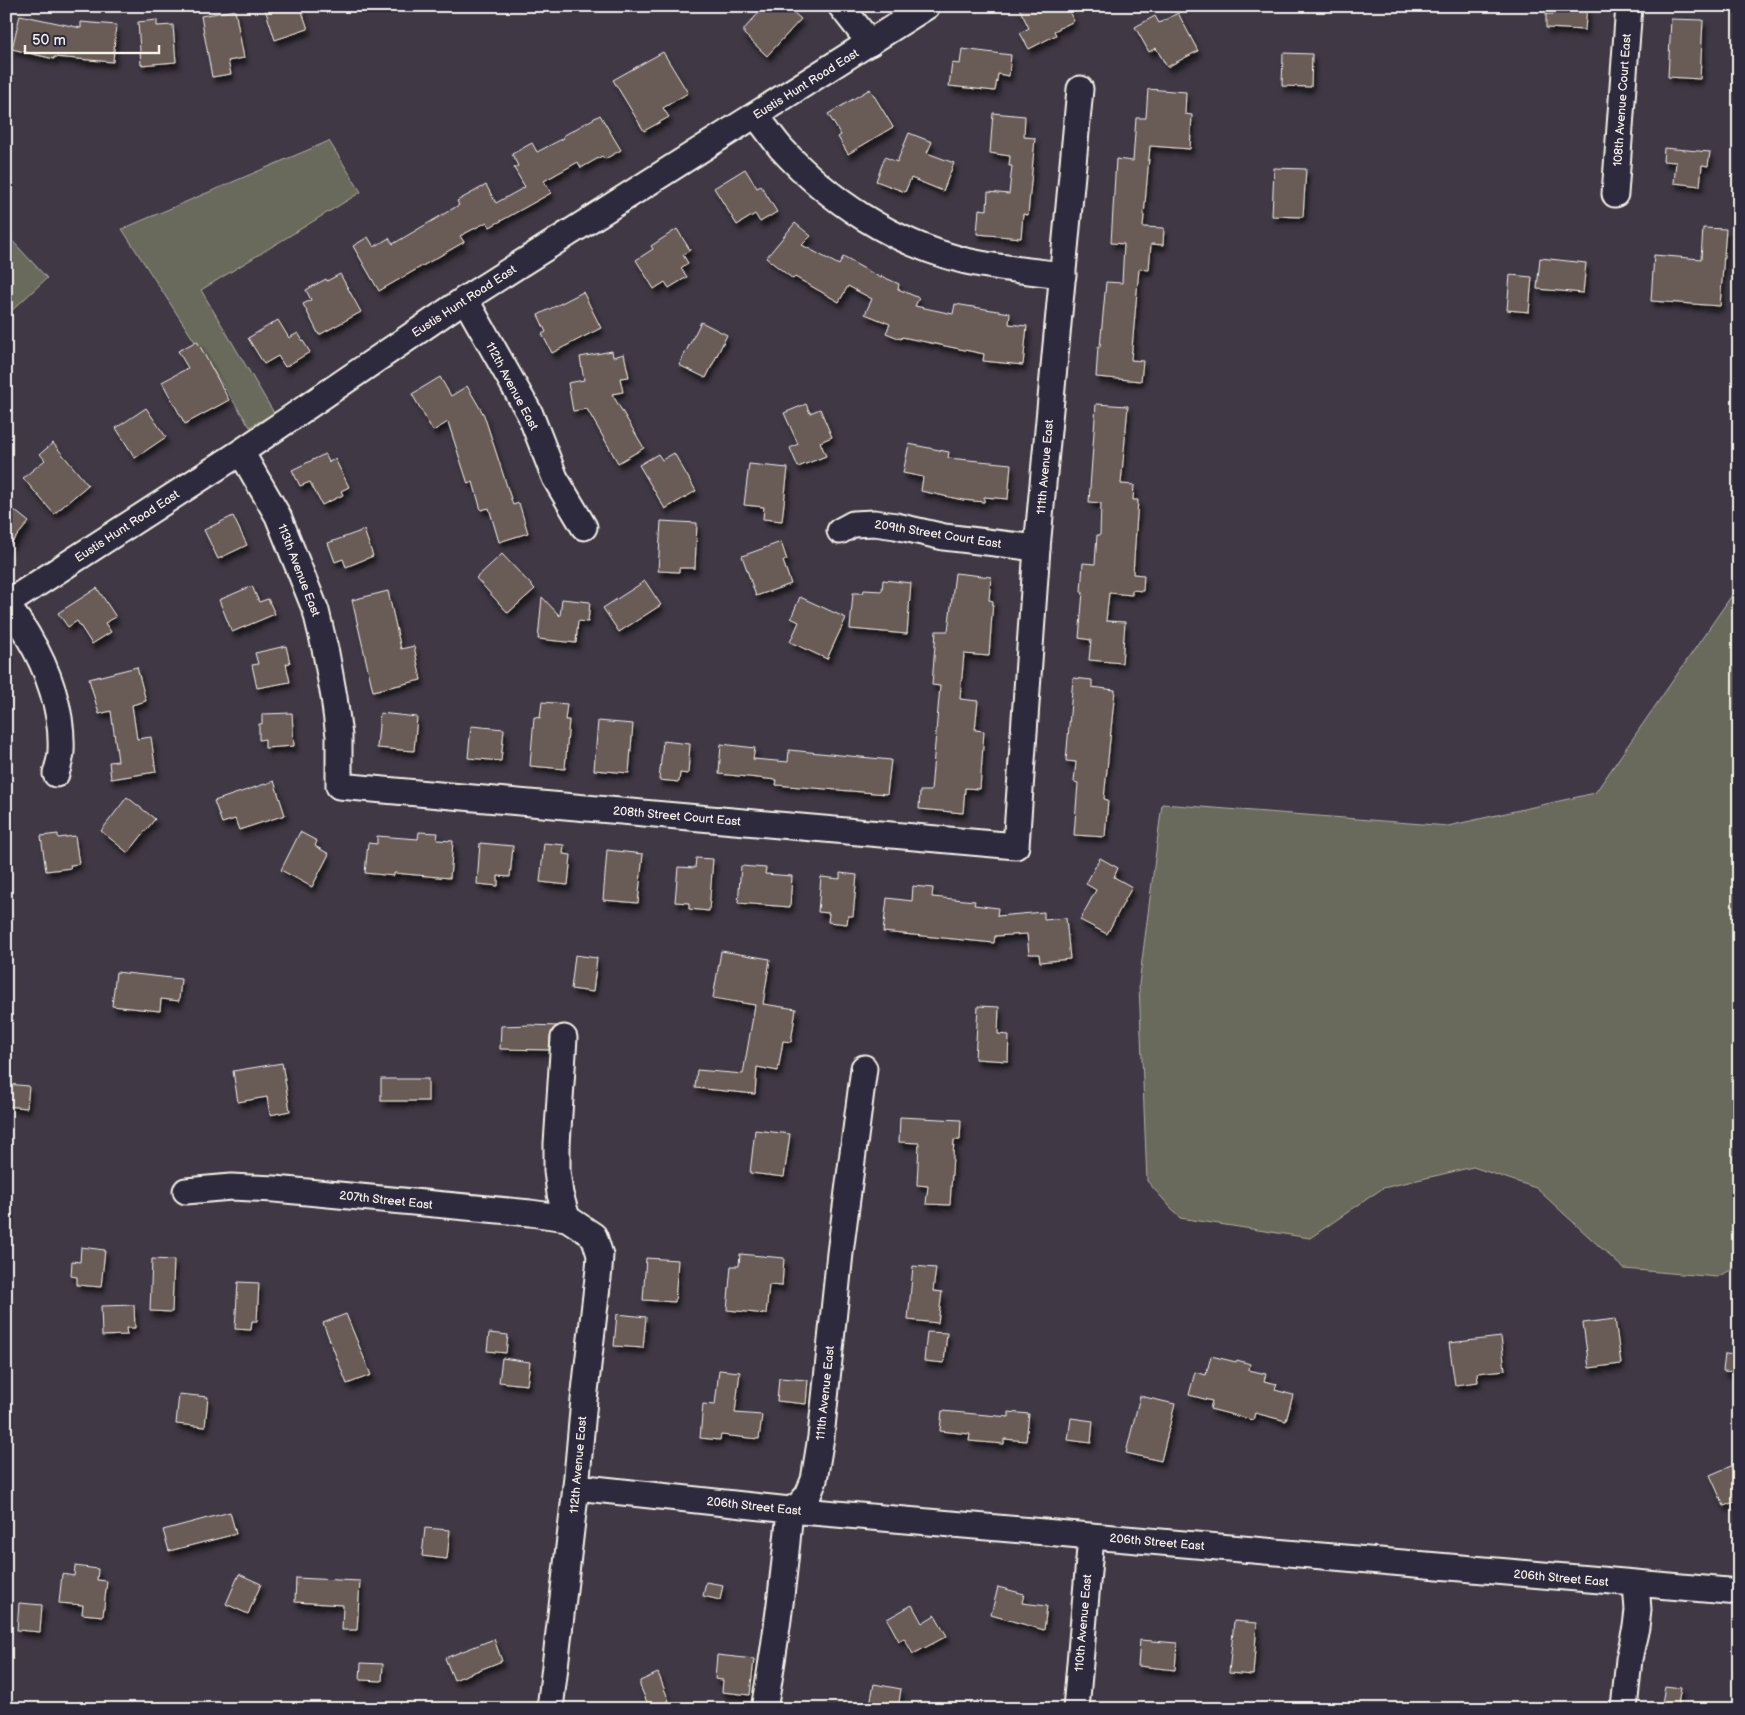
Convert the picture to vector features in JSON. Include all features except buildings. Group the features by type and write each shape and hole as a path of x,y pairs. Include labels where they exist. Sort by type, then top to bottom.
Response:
{"street":[{"path":"841,6 870,43"},
{"name":"Eustis Hunt Road East","path":"6,604 241,452 465,299 927,6"},
{"name":"108th Avenue Court East","path":"1615,194 1629,6"},
{"name":"111th Avenue East","path":"1016,846 1037,548 1080,89"},
{"path":"756,115 780,147 828,193 875,224 919,246 962,260 1063,275"},
{"name":"112th Avenue East","path":"465,299 530,414 555,478 584,527"},
{"name":"113th Avenue East","path":"241,452 278,516 316,611 326,653 339,736 339,786"},
{"name":"209th Street Court East","path":"840,531 853,524 874,523 896,526 944,538 1037,548"},
{"path":"6,604 28,636 50,685 61,734 61,753 56,774"},
{"name":"208th Street Court East","path":"339,786 1016,846"},
{"name":"112th Avenue East","path":"550,1709 576,1487 600,1255 594,1236 575,1223 560,1194 556,1171 564,1038"},
{"name":"111th Avenue East","path":"790,1510 799,1505 808,1495 814,1480 821,1438 840,1253 864,1068"},
{"name":"207th Street East","path":"186,1190 231,1187 275,1189 530,1213 575,1223"},
{"name":"206th Street East","path":"576,1487 790,1510 1739,1592"},
{"path":"764,1709 783,1583 790,1510"},
{"name":"110th Avenue East","path":"1076,1709 1091,1536"},
{"path":"1624,1709 1629,1659 1638,1610 1636,1584"}],"green space":[{"path":"329,141 361,192 201,290 274,413 250,427 122,229"},
{"path":"6,234 47,278 6,316"},
{"path":"1739,585 1739,1266 1717,1277 1624,1269 1536,1188 1473,1167 1383,1188 1310,1238 1180,1218 1147,1181 1139,984 1162,804 1448,826 1595,793"}]}
